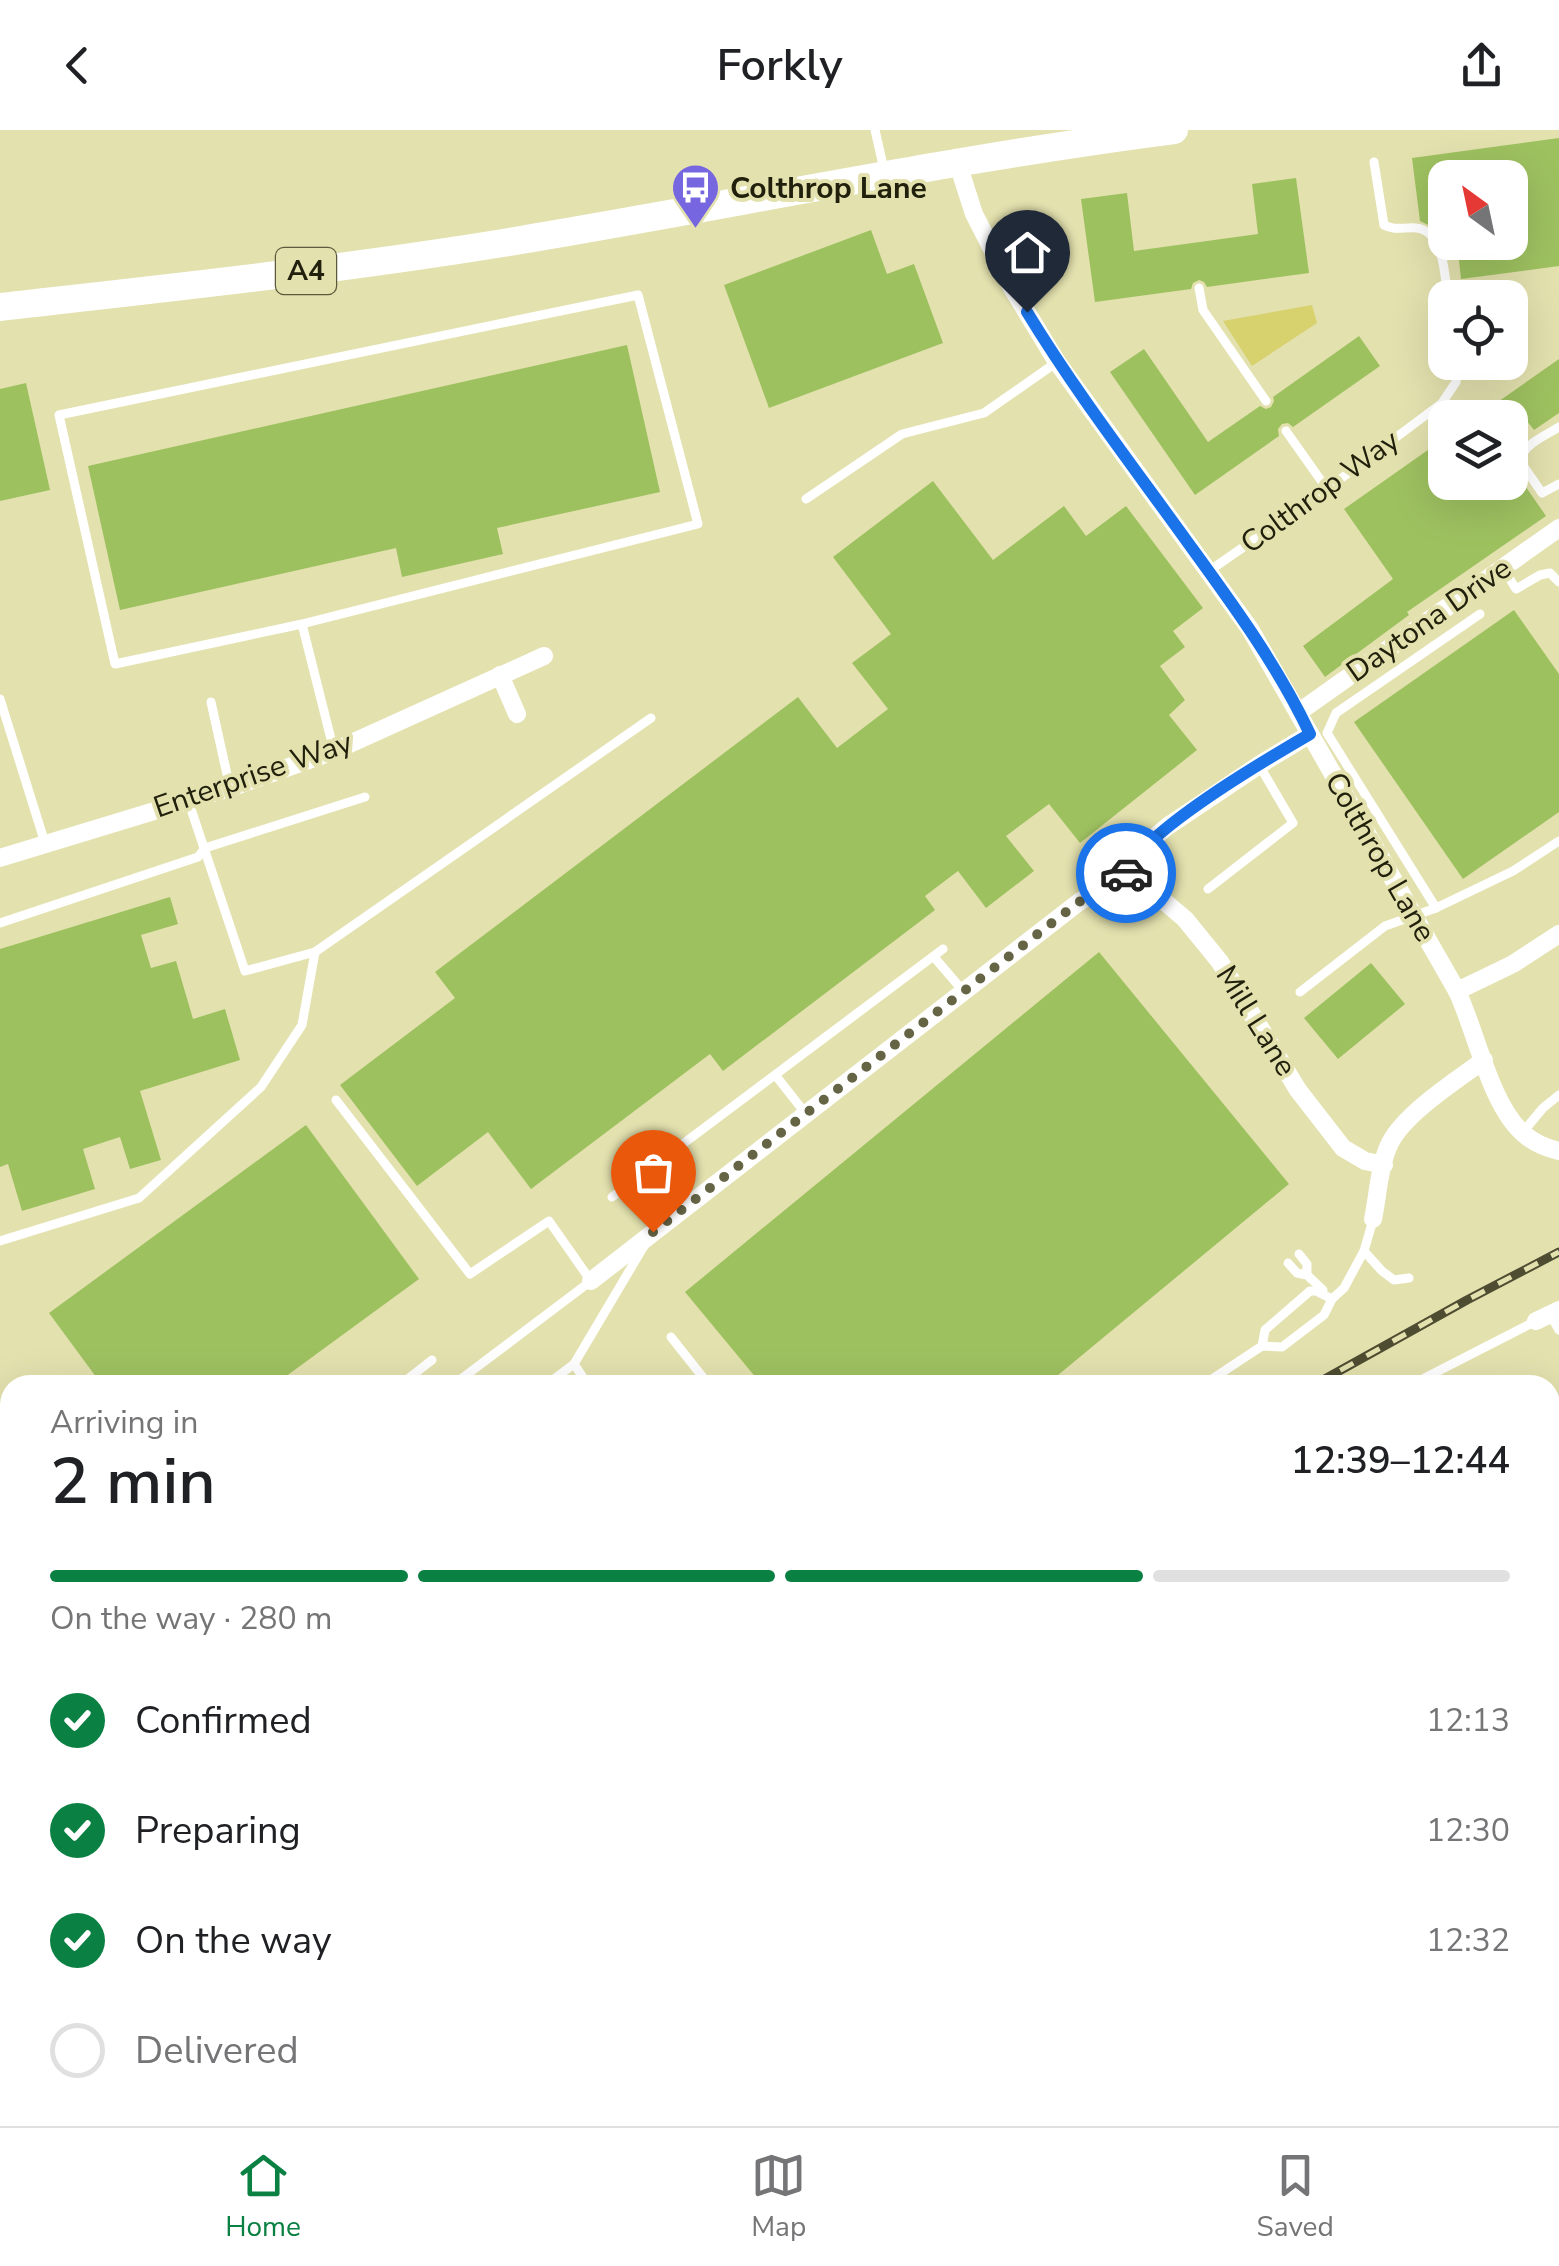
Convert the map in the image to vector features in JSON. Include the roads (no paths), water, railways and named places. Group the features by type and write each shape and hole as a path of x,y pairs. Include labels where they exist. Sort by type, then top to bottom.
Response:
{"main road":[{"name":"A4","path":"0,307 354,266 500,244 1174,130"}],"street":[{"name":"Colthrop Lane","path":"958,164 974,214 996,261 1057,362 1250,629 1299,712 1457,991 1484,1060"},
{"name":"Daytona Drive","path":"1299,712 1559,528"},
{"name":"Enterprise Way","path":"0,858 334,752 544,656"},
{"path":"500,674 517,714"},
{"path":"591,1281 1079,902 1110,883 1122,882 1142,848 1168,826 1310,734"},
{"name":"Mill Lane","path":"1122,882 1152,893 1184,920 1220,962 1298,1090 1344,1148 1365,1161 1384,1165"},
{"path":"1457,991 1513,964 1559,934"},
{"path":"1373,1220 1390,1143 1426,1104 1484,1060 1504,1109 1522,1133 1543,1147 1559,1151"}],"lane":[{"path":"874,130 886,176"},
{"path":"1374,162 1384,225 1429,232 1439,244 1445,280"},
{"path":"1199,288 1203,310 1266,401"},
{"path":"638,295 698,524 302,624 116,664 59,415 638,295"},
{"path":"806,500 902,434 984,414 1057,362"},
{"name":"Colthrop Way","path":"1209,571 1327,490 1442,402 1456,380"},
{"path":"1559,427 1524,449 1520,461 1542,493 1559,484"},
{"path":"1286,431 1327,490"},
{"path":"1503,568 1516,589 1544,573 1550,573 1559,582"},
{"path":"1436,908 1326,732 1336,713 1480,614"},
{"path":"302,624 334,752"},
{"path":"0,699 45,843"},
{"path":"211,702 230,788"},
{"path":"188,800 245,970 315,952 651,718"},
{"path":"0,753 16,748"},
{"path":"1208,889 1293,823 1259,765"},
{"path":"0,922 198,857 205,848 365,798"},
{"path":"1300,992 1385,926 1436,908 1514,870 1559,841"},
{"path":"612,1197 943,950"},
{"path":"0,1241 139,1198 261,1087 302,1025 315,952"},
{"path":"934,957 964,992"},
{"path":"776,1076 806,1114"},
{"path":"1522,1133 1559,1096"},
{"path":"336,1100 470,1274 548,1221 591,1281 466,1375"},
{"path":"1218,1375 1262,1346 1282,1347 1324,1315 1364,1252 1373,1220"},
{"path":"559,1375 574,1364 653,1232"},
{"path":"1364,1252 1394,1280 1410,1278"},
{"path":"1299,1254 1307,1264 1307,1275"},
{"path":"1288,1263 1332,1299"},
{"path":"1262,1346 1265,1330 1310,1291 1332,1299"},
{"path":"1432,1375 1551,1319"},
{"path":"672,1338 701,1375"},
{"path":"413,1375 432,1360"},
{"path":"574,1364 581,1375"}],"railway":[{"path":"1332,1375 1559,1252"}],"place":[{"name":"Colthrop Lane","path":"695,230"}]}
